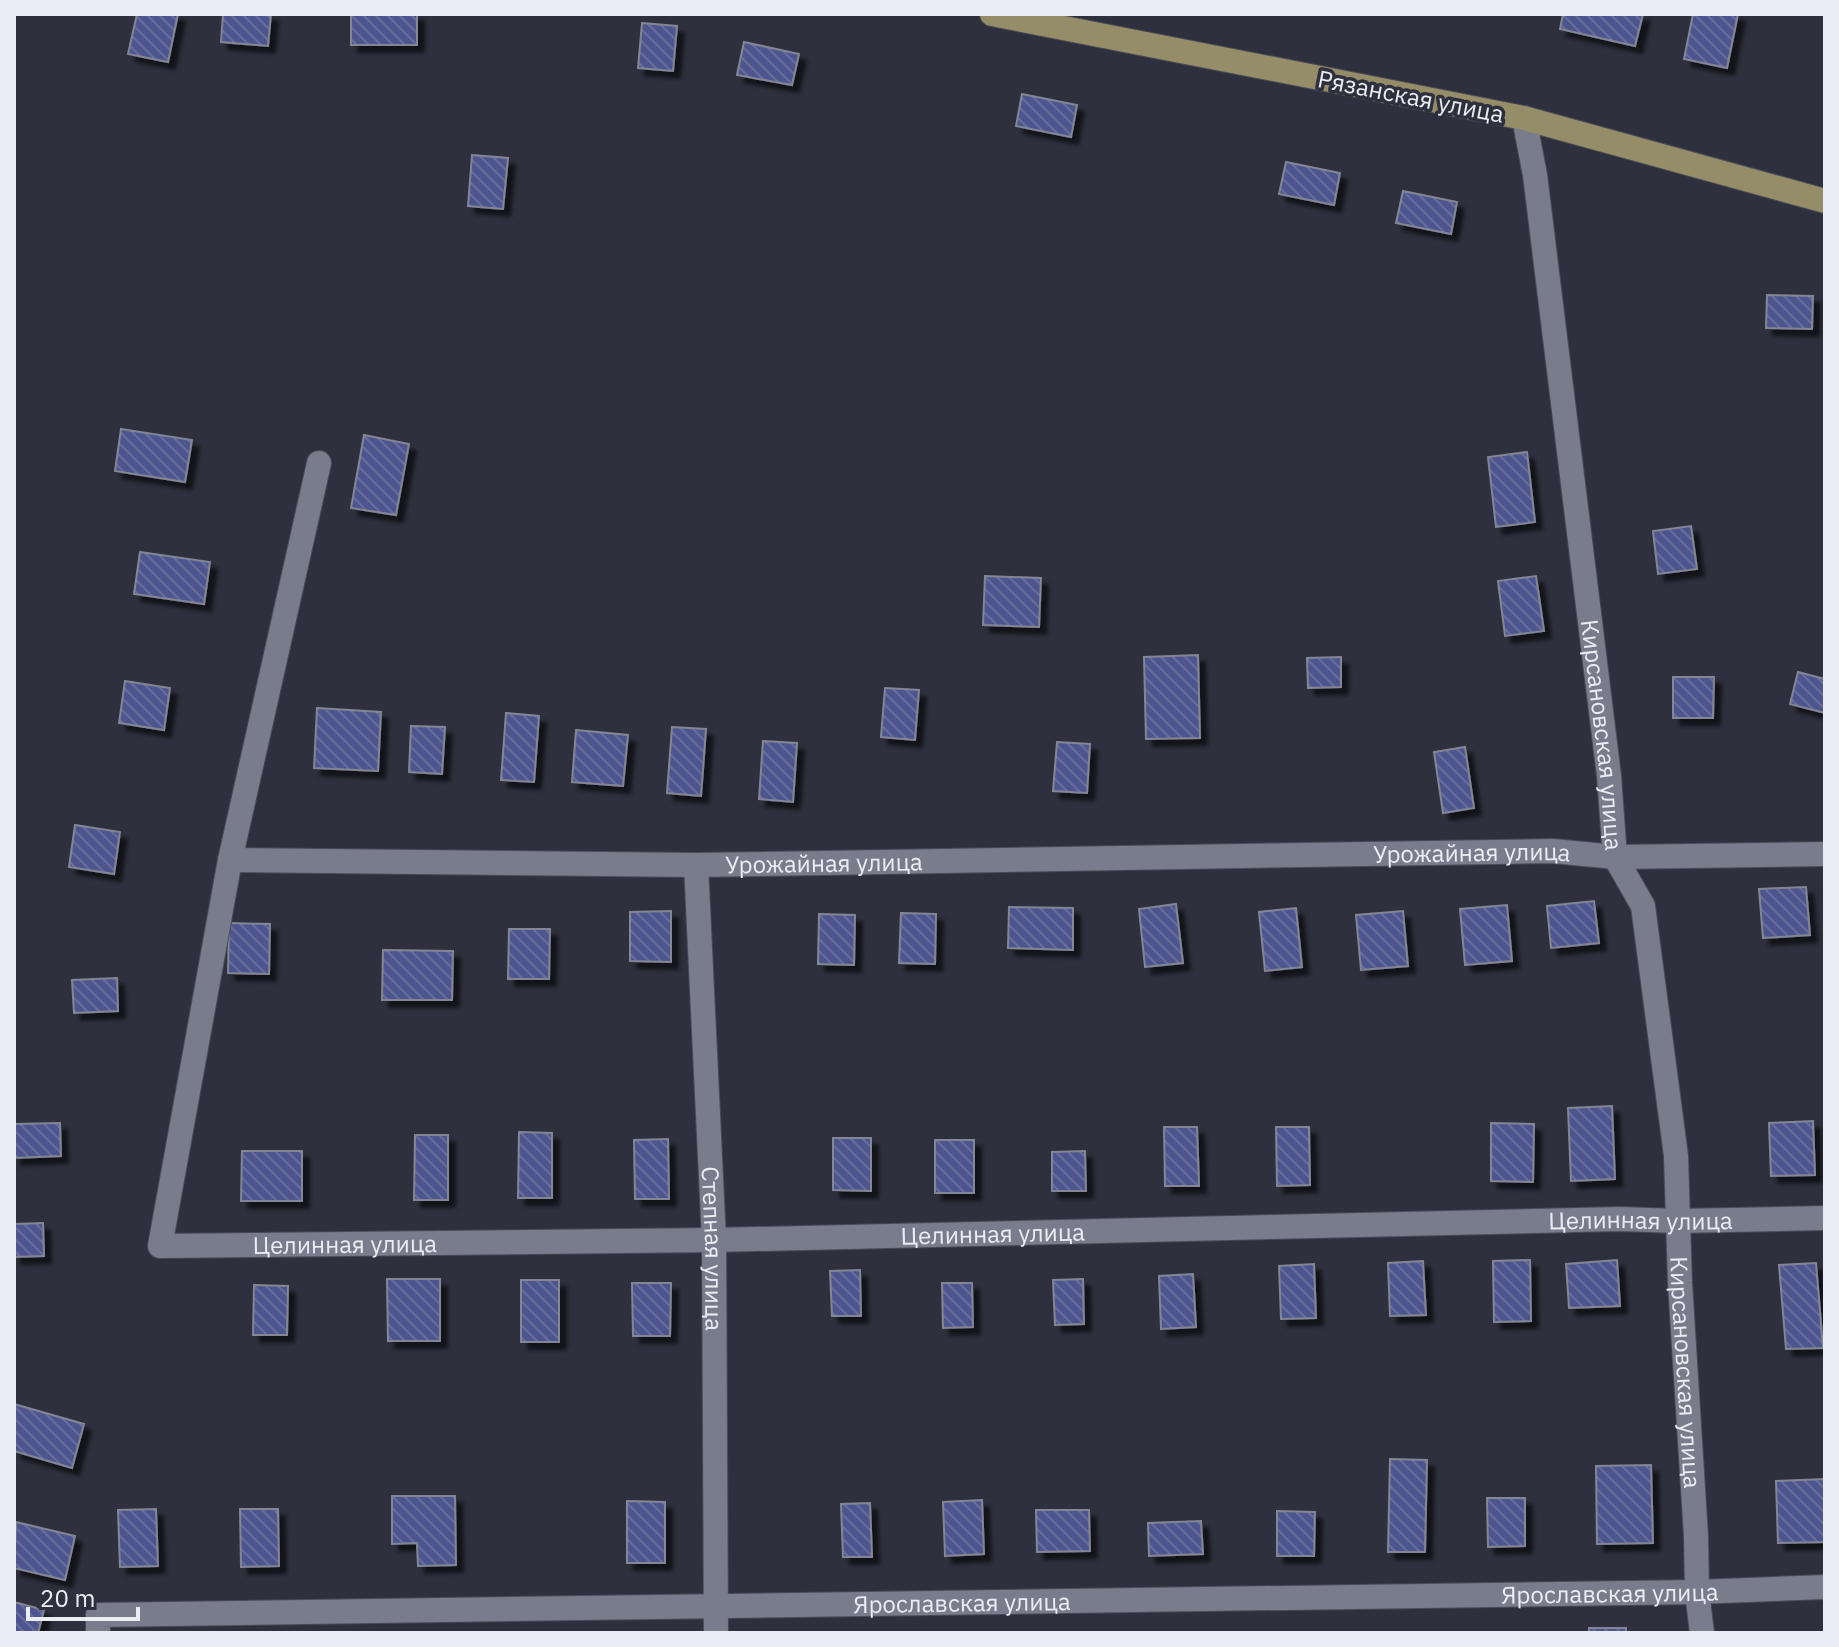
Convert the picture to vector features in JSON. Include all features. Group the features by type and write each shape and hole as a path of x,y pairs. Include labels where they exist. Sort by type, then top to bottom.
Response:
{"main road":[{"name":"Рязанская улица","path":"992,14 1524,118 1825,201"}],"street":[{"name":"Кирсановская улица","path":"1524,118 1537,191 1607,760 1615,857 1643,906 1676,1156 1697,1592 1702,1633"},
{"path":"230,860 319,463"},
{"name":"Урожайная улица","path":"230,860 696,865 1553,851 1615,857 1825,854"},
{"name":"Целинная улица","path":"230,860 160,1246 714,1240 1588,1220 1825,1218"},
{"name":"Степная улица","path":"696,865 714,1240 716,1633"},
{"name":"Ярославская улица","path":"98,1624 716,1605 1697,1592 1825,1587"}],"building":[{"path":"137,14 178,14 168,62 128,54"},
{"path":"223,14 271,14 268,46 221,42"},
{"path":"351,14 417,14 417,45 351,45"},
{"path":"1563,14 1643,14 1635,46 1560,29"},
{"path":"1693,14 1738,14 1727,68 1684,59"},
{"path":"642,23 677,26 673,71 638,68"},
{"path":"744,42 799,54 792,85 737,75"},
{"path":"1022,94 1077,105 1071,137 1016,126"},
{"path":"472,155 508,158 503,209 468,206"},
{"path":"1286,162 1340,173 1334,205 1279,194"},
{"path":"1403,191 1457,202 1451,234 1396,223"},
{"path":"1767,295 1813,296 1812,329 1766,328"},
{"path":"121,429 192,440 185,482 115,471"},
{"path":"364,435 409,444 396,515 351,508"},
{"path":"1527,452 1535,522 1496,527 1488,457"},
{"path":"1691,526 1697,569 1658,574 1653,531"},
{"path":"140,552 210,562 204,604 134,594"},
{"path":"985,576 1041,578 1039,627 983,625"},
{"path":"1536,576 1544,631 1505,636 1498,581"},
{"path":"1198,655 1200,738 1146,739 1144,657"},
{"path":"1341,657 1341,687 1308,688 1307,658"},
{"path":"1798,672 1825,679 1825,713 1790,704"},
{"path":"1673,677 1714,677 1713,718 1673,718"},
{"path":"125,681 170,688 164,730 119,723"},
{"path":"885,688 919,690 915,740 881,737"},
{"path":"317,708 381,712 378,771 314,768"},
{"path":"506,713 539,716 534,782 501,780"},
{"path":"411,726 445,727 442,774 409,772"},
{"path":"672,727 706,729 701,796 667,793"},
{"path":"576,730 628,735 623,786 572,782"},
{"path":"763,741 797,743 793,802 759,799"},
{"path":"1057,742 1090,744 1087,793 1053,791"},
{"path":"1465,747 1474,808 1443,813 1434,752"},
{"path":"75,825 120,832 114,874 69,867"},
{"path":"1806,887 1810,935 1763,938 1759,889"},
{"path":"1594,901 1599,943 1551,948 1547,906"},
{"path":"1176,904 1183,963 1145,967 1139,909"},
{"path":"1507,905 1512,961 1465,965 1460,909"},
{"path":"1009,907 1073,908 1073,950 1008,948"},
{"path":"1296,908 1302,967 1265,971 1259,912"},
{"path":"671,911 671,962 630,961 630,912"},
{"path":"1403,911 1408,966 1361,970 1356,915"},
{"path":"901,913 936,914 935,964 899,963"},
{"path":"819,914 855,915 854,965 818,964"},
{"path":"229,923 270,924 269,974 228,973"},
{"path":"509,929 550,929 549,979 508,979"},
{"path":"383,950 453,951 452,1000 382,1000"},
{"path":"117,978 118,1011 74,1013 72,980"},
{"path":"1612,1106 1615,1179 1571,1181 1568,1108"},
{"path":"1813,1121 1815,1175 1771,1176 1769,1123"},
{"path":"60,1123 61,1156 14,1158 14,1124"},
{"path":"1491,1123 1534,1124 1533,1182 1491,1181"},
{"path":"1164,1127 1197,1127 1199,1186 1165,1186"},
{"path":"1276,1127 1309,1127 1310,1185 1277,1186"},
{"path":"519,1132 552,1133 552,1198 518,1198"},
{"path":"415,1135 448,1135 448,1200 414,1200"},
{"path":"833,1138 871,1138 871,1191 833,1190"},
{"path":"668,1139 669,1199 635,1199 634,1140"},
{"path":"935,1140 974,1140 974,1193 935,1193"},
{"path":"242,1151 302,1151 302,1201 241,1201"},
{"path":"1085,1151 1086,1191 1052,1191 1052,1152"},
{"path":"43,1223 44,1256 14,1257 14,1224"},
{"path":"1530,1260 1531,1321 1494,1322 1493,1261"},
{"path":"1617,1260 1620,1306 1569,1308 1566,1264"},
{"path":"1423,1261 1426,1315 1390,1316 1388,1263"},
{"path":"1816,1263 1823,1348 1786,1349 1779,1265"},
{"path":"1314,1264 1316,1318 1281,1319 1279,1266"},
{"path":"860,1270 861,1316 832,1316 830,1271"},
{"path":"1193,1274 1196,1327 1161,1329 1159,1276"},
{"path":"387,1279 440,1279 440,1341 388,1341"},
{"path":"1083,1279 1084,1324 1055,1325 1053,1280"},
{"path":"521,1280 559,1280 559,1342 521,1342"},
{"path":"632,1283 671,1283 670,1336 633,1336"},
{"path":"942,1283 972,1283 973,1327 943,1328"},
{"path":"254,1285 288,1286 287,1335 253,1335"},
{"path":"14,1404 84,1424 72,1468 14,1451"},
{"path":"1390,1459 1427,1460 1425,1552 1388,1552"},
{"path":"1651,1465 1653,1543 1597,1544 1596,1466"},
{"path":"1825,1479 1825,1542 1778,1543 1776,1481"},
{"path":"392,1496 455,1496 456,1565 418,1566 417,1543 392,1544"},
{"path":"1487,1498 1525,1498 1525,1546 1488,1547"},
{"path":"982,1500 984,1554 945,1556 943,1502"},
{"path":"627,1501 665,1502 665,1563 627,1563"},
{"path":"870,1503 872,1557 843,1557 841,1504"},
{"path":"156,1509 158,1566 120,1567 118,1510"},
{"path":"240,1509 278,1509 279,1566 241,1567"},
{"path":"1036,1510 1089,1510 1090,1551 1037,1552"},
{"path":"1277,1511 1315,1512 1314,1556 1277,1556"},
{"path":"1201,1521 1203,1554 1149,1556 1148,1523"},
{"path":"16,1522 75,1536 65,1580 14,1568"},
{"path":"14,1602 44,1610 38,1633 14,1633"},
{"path":"1589,1628 1626,1628 1626,1633 1589,1633"}]}
